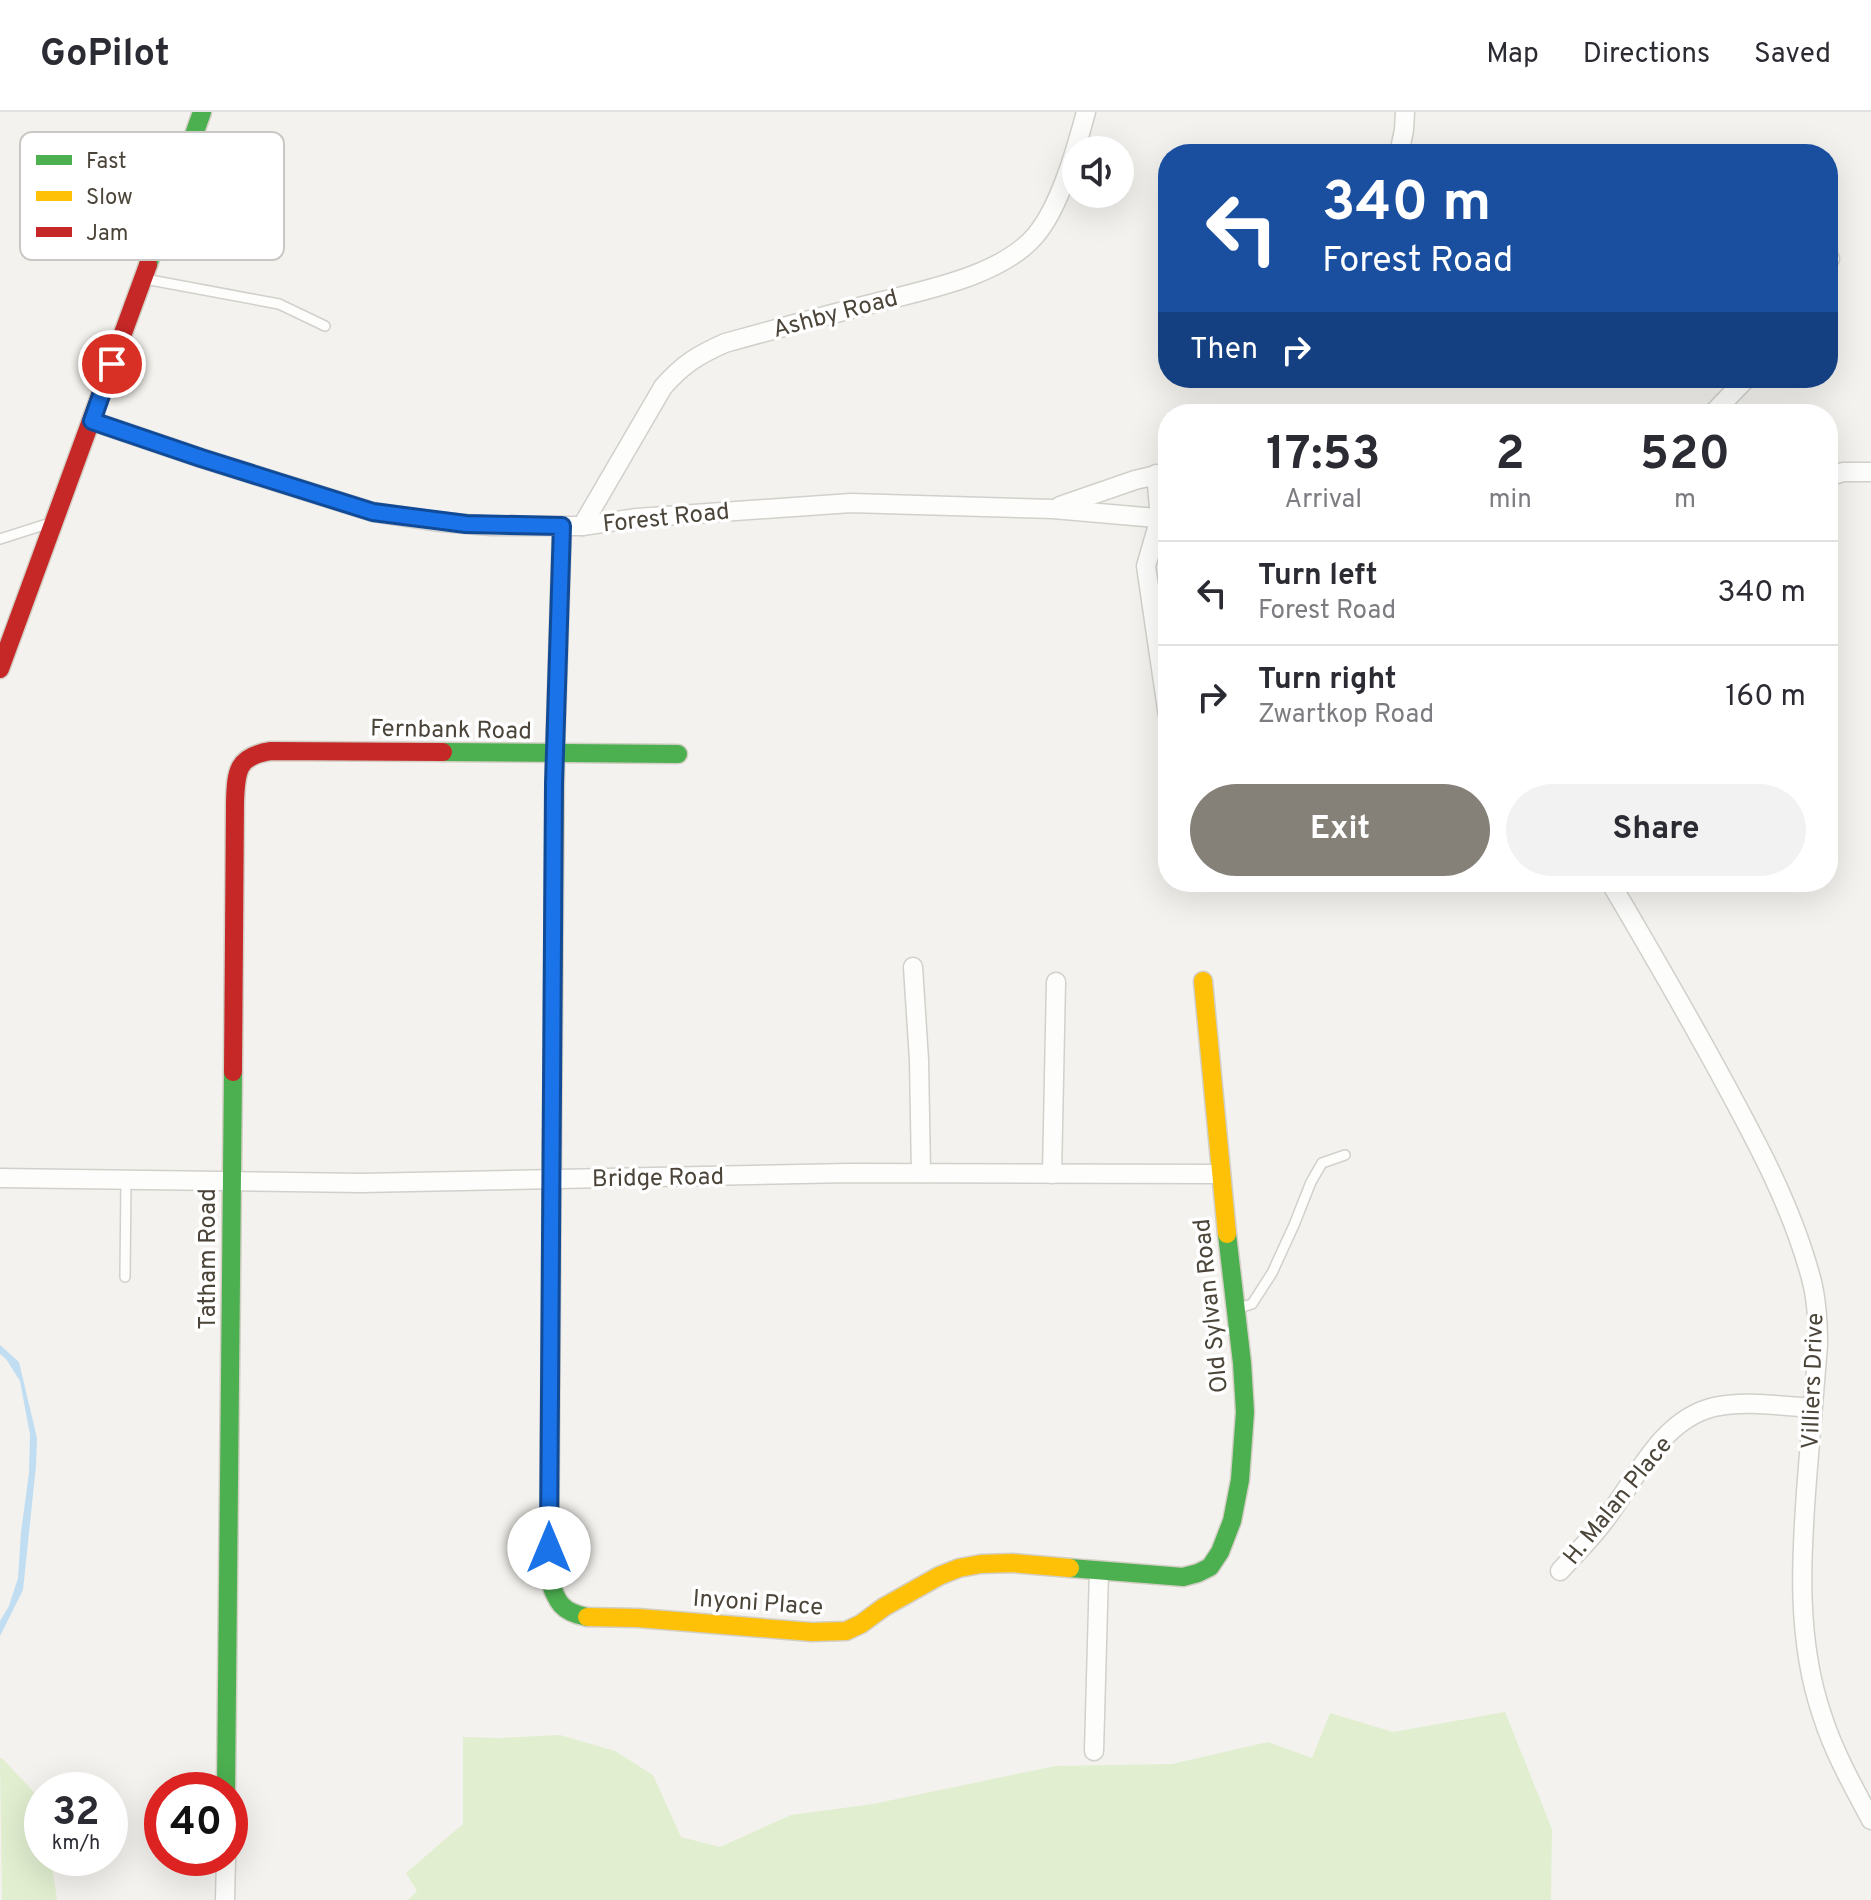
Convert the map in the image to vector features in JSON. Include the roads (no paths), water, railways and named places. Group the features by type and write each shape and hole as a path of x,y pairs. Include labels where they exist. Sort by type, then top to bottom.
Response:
{"street":[{"path":"195,132 202,112"},
{"name":"Ashby Road","path":"582,526 663,387 678,369 698,355 725,343 969,277 1008,258 1035,236 1054,204 1075,151 1086,112"},
{"path":"1401,144 1405,112"},
{"path":"0,669 149,260"},
{"path":"1722,404 1737,388"},
{"name":"Forest Road","path":"92,421 373,512 453,523 582,526 637,518 851,503 1053,509 1158,518"},
{"path":"1838,474 1871,472"},
{"path":"1053,509 1158,474"},
{"path":"550,1180 555,754 562,526"},
{"path":"1158,534 1146,566 1158,648"},
{"name":"Fernbank Road","path":"271,751 678,754"},
{"name":"Tatham Road","path":"226,1772 236,776 247,756 271,751"},
{"name":"Villiers Drive","path":"1616,892 1745,1119 1776,1181 1812,1280 1818,1316 1818,1345 1802,1570 1804,1619 1821,1713 1838,1759 1871,1820"},
{"path":"913,967 921,1173"},
{"name":"Old Sylvan Road","path":"1158,1576 1183,1577 1210,1567 1220,1552 1232,1521 1240,1480 1245,1412 1242,1363 1220,1174 1203,981"},
{"path":"1052,1174 1056,982"},
{"name":"Bridge Road","path":"0,1178 361,1183 921,1173 1220,1174"},
{"name":"Inyoni Place","path":"550,1180 549,1579 563,1608 589,1617 812,1632 846,1631 917,1587 959,1568 981,1564 1012,1563 1158,1576"},
{"name":"H. Malan Place","path":"1560,1571 1605,1520 1649,1455 1673,1429 1694,1415 1715,1407 1747,1404 1812,1408"},
{"path":"1094,1751 1099,1571"},
{"path":"225,1900 226,1876"}],"lane":[{"path":"142,278 279,304 325,326"},
{"path":"0,539 54,521"},
{"path":"1236,1309 1252,1304 1272,1273 1322,1163 1345,1155"},
{"path":"125,1277 126,1180"}],"water":[{"path":"0,1345 19,1362 37,1438 23,1590 0,1636 0,1621 9,1606 18,1578 30,1435 20,1381 0,1354"}]}
